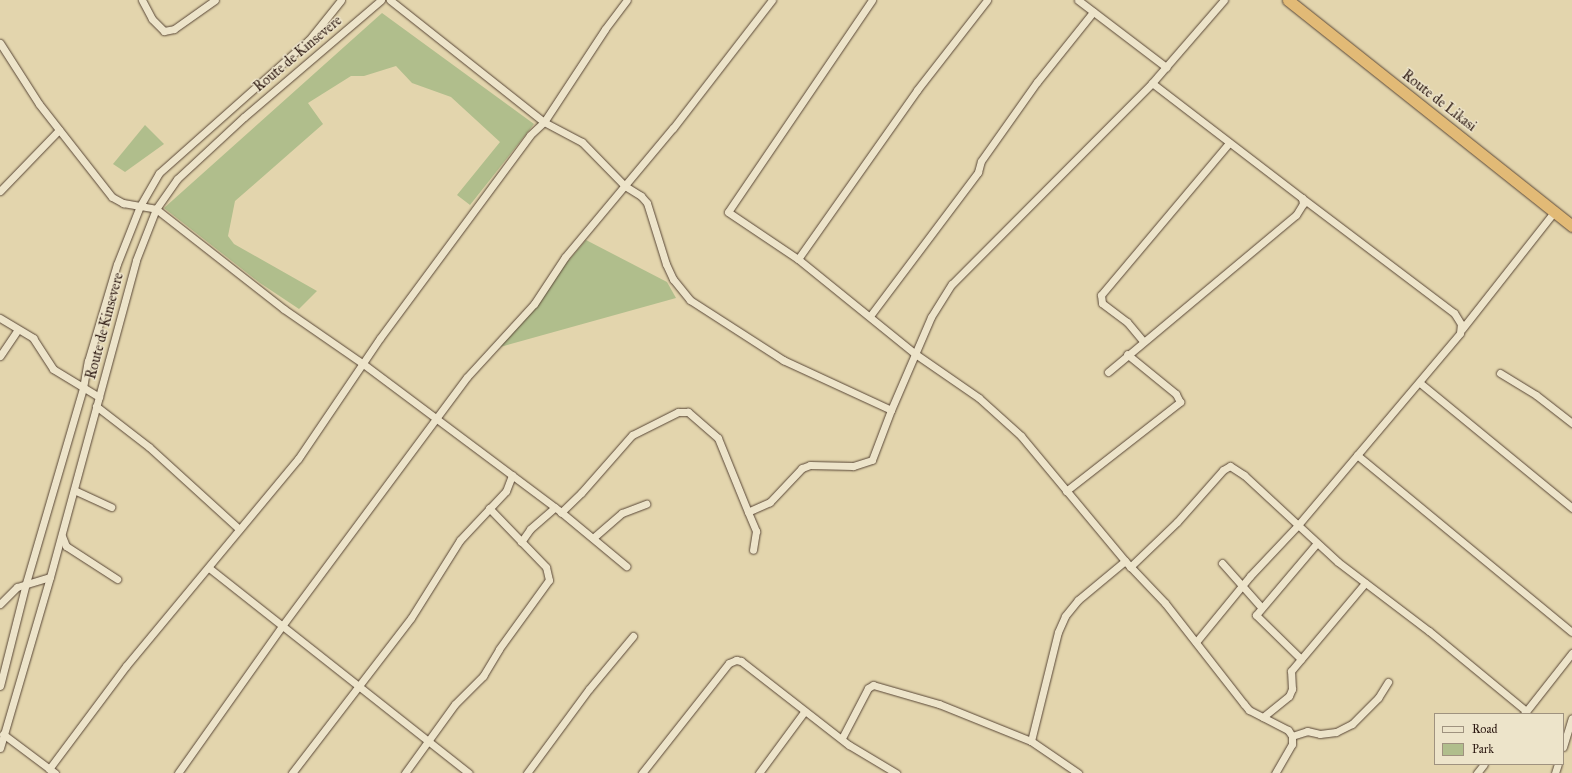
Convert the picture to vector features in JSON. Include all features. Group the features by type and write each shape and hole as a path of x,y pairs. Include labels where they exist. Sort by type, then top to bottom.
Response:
{"highway":[{"name":"Route de Likasi","path":"1288,0 1572,226"}],"street":[{"path":"142,0 152,19 164,31 174,29 215,0"},
{"path":"0,686 26,583 117,264 140,206 159,173 309,40 341,0"},
{"name":"Route de Kinsevere","path":"0,748 62,536 136,260 156,209 177,179 244,117 381,0"},
{"path":"390,0 544,122 582,142 625,186 647,203 666,264 673,279 690,300 783,360 891,410"},
{"path":"3,734 52,771 119,676 298,459 362,363 530,135 544,122 601,35 627,0"},
{"path":"178,773 282,626 467,378 534,304 565,258 625,186 772,0"},
{"path":"872,0 728,212 798,259 914,353 988,405 1021,436 1130,567 1165,603 1244,704 1263,718 1288,730 1292,736 1288,753 1275,773"},
{"path":"798,259 908,102 987,0"},
{"path":"1078,0 1166,67"},
{"path":"748,512 770,502 802,468 810,465 853,466 872,460 914,353 931,317 952,284 1152,83 1224,0"},
{"path":"870,316 978,172 981,162 1038,82 1093,12"},
{"path":"0,43 59,130 112,197 123,203 156,209 284,309 362,363 436,420 512,475 558,510 626,566"},
{"path":"1152,83 1454,313 1462,329"},
{"path":"0,191 59,130"},
{"path":"1143,341 1127,322 1102,303 1100,295 1229,143"},
{"path":"1108,372 1127,354 1296,215 1304,204 1302,198"},
{"path":"1196,642 1242,585 1298,525 1420,384 1554,212"},
{"path":"0,318 33,338 53,369 82,388 99,396"},
{"path":"0,356 18,329"},
{"path":"1066,491 1180,402 1176,394 1127,354"},
{"path":"1500,373 1536,395 1572,423"},
{"path":"1420,384 1572,508"},
{"path":"96,406 149,447 240,529"},
{"path":"521,542 530,529 558,510 632,435 658,420 678,412 688,412 718,438 756,531 753,550"},
{"path":"1357,455 1572,632"},
{"path":"1130,567 1177,522 1223,470 1230,466 1244,475 1317,543 1365,583 1429,630 1525,712 1572,653"},
{"path":"292,773 361,686 411,618 460,540 488,508 506,491 512,475"},
{"path":"74,490 111,507"},
{"path":"593,538 622,513 646,504"},
{"path":"405,773 430,741 455,704 483,676 507,637 546,586 549,575 546,567 488,508"},
{"path":"62,536 66,546 117,579"},
{"path":"1301,659 1256,618 1262,607 1317,543"},
{"path":"1031,741 1058,632 1065,616 1078,600 1125,561"},
{"path":"1222,563 1262,607"},
{"path":"209,568 361,686 469,773"},
{"path":"0,604 17,586 50,577"},
{"path":"1263,718 1289,696 1292,689 1291,671 1365,583"},
{"path":"527,773 589,689 633,636"},
{"path":"642,773 732,661 741,661 804,712 896,773"},
{"path":"1292,736 1306,731 1320,734 1336,732 1348,727 1378,698 1388,682"},
{"path":"842,738 868,688 873,685 939,704 1031,741 1078,773"},
{"path":"759,773 804,712"},
{"path":"1564,744 1572,718"},
{"path":"1477,773 1483,765"}],"green space":[{"path":"382,13 534,124 470,205 457,195 500,142 451,97 412,83 396,66 364,76 351,76 308,103 323,124 235,201 228,236 234,244 317,291 299,309 260,283 164,208"},
{"path":"145,125 164,144 125,172 113,164"},
{"path":"586,240 667,282 676,298 493,349"}]}
